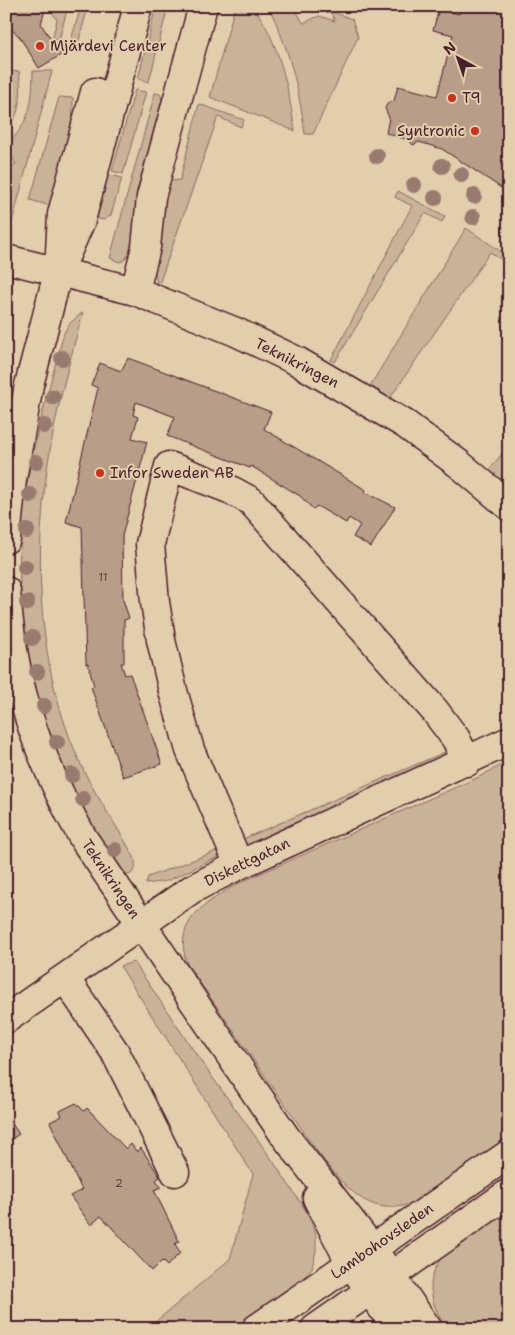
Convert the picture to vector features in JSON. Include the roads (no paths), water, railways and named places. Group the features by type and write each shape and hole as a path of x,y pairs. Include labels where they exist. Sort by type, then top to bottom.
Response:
{"street":[{"path":"58,273 62,214 118,6"},
{"path":"6,539 12,479 29,385 58,273 81,220 138,6"},
{"path":"135,291 146,248 151,197 203,6"},
{"name":"Teknikringen","path":"6,259 135,291 254,340 297,360 405,424 452,458 509,506"},
{"path":"239,864 190,750 177,708 154,602 150,544 169,466 221,486 251,501 435,712 456,739 467,762"},
{"name":"Teknikringen","path":"6,591 14,663 26,711 40,753 61,799 83,838 285,1136 381,1283"},
{"name":"Diskettgatan","path":"6,1019 192,889 239,864 509,742"},
{"path":"65,978 115,1052 175,1172"},
{"name":"Lambohovsleden","path":"256,1329 361,1254 509,1154"},
{"path":"315,1329 509,1193"},
{"path":"381,1283 396,1329"},
{"path":"381,1283 428,1329"}],"place":[{"name":"Mjärdevi Center","path":"40,46"},
{"name":"T9","path":"452,98"},
{"name":"Syntronic","path":"475,131"},
{"name":"Infor Sweden AB","path":"100,473"}]}
